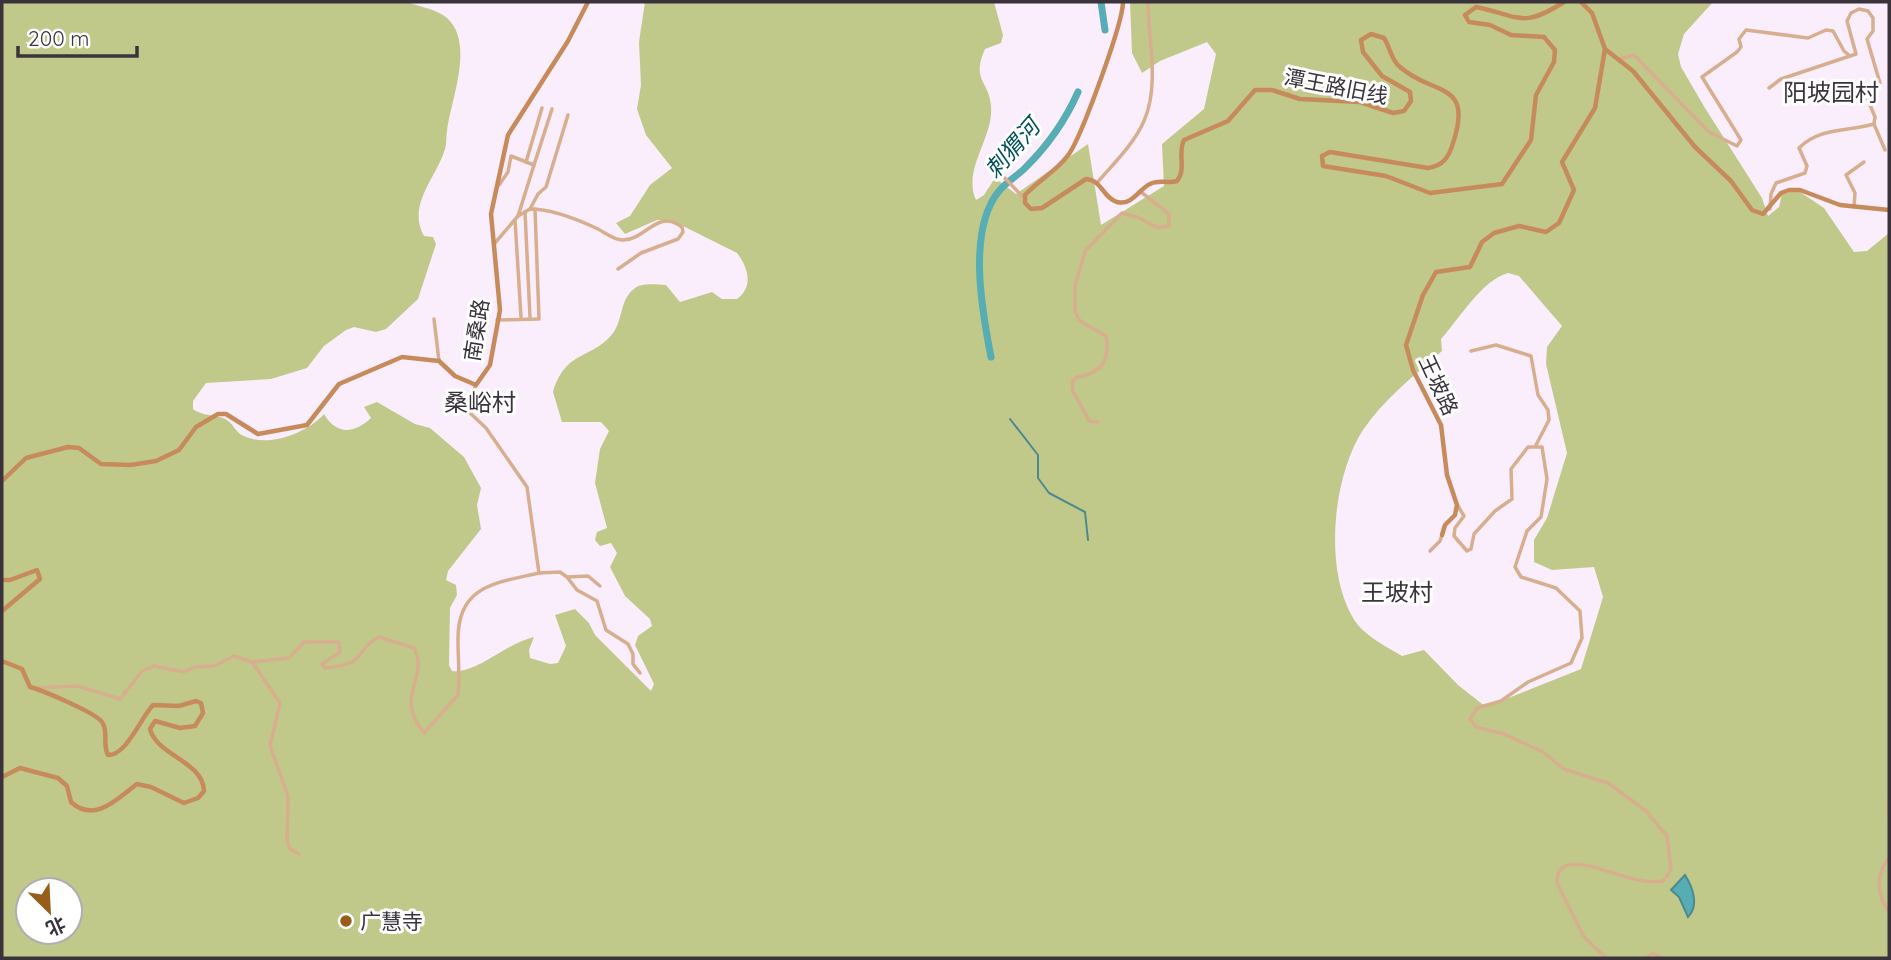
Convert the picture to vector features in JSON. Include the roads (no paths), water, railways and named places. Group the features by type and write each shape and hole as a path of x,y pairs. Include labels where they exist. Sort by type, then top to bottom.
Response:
{"street":[{"name":"南桑路","path":"2,481 26,458 68,447 79,448 101,464 130,465 156,461 179,450 196,427 218,414 226,414 257,434 286,431 307,425 322,410 332,391 347,379 402,358 439,361 455,376 476,385 490,365 498,320 491,214 512,128 568,41 588,2"},
{"path":"1123,2 1119,28 1076,142 1064,160 1028,192 1024,201 1031,209 1039,209 1083,180 1097,183 1144,122 1153,64 1148,44 1148,2"},
{"name":"潭王路旧线","path":"1097,183 1117,202 1129,200 1154,182 1178,181 1183,171 1181,147 1184,139 1228,121 1255,90 1266,89 1300,99 1360,102 1397,113 1406,110 1412,101 1410,92 1384,78 1361,49 1362,40 1371,34 1384,38 1399,66 1436,85 1457,105 1460,120 1452,148 1443,162 1428,168 1330,152 1322,156 1323,166 1386,176 1430,193 1498,186 1508,178 1531,140 1536,95 1554,62 1555,50 1544,37 1507,34 1490,25 1469,22 1465,15 1476,8 1522,20 1547,14 1564,2"},
{"path":"1581,2 1592,13 1605,49 1633,71 1711,164 1731,181 1752,210 1763,214 1781,193 1789,190 1801,190 1854,207 1887,210"},
{"path":"1769,88 1781,79 1856,54 1847,21 1851,12 1868,11 1873,18 1873,31 1867,39 1880,83 1868,100 1885,150"},
{"path":"1619,59 1634,55 1709,132 1737,146 1741,140 1702,77 1737,52 1741,47 1739,39 1746,30 1808,38 1826,30 1833,31 1844,51 1850,56"},
{"name":"王坡路","path":"1457,505 1447,475 1441,425 1413,370 1406,341 1423,295 1436,272 1470,267 1482,242 1494,233 1519,226 1549,232 1559,223 1574,190 1562,162 1582,134 1595,108 1605,49"},
{"path":"526,162 542,108"},
{"path":"521,317 517,218 552,109"},
{"path":"530,317 530,210 538,194 547,187 568,115"},
{"path":"1770,209 1771,194 1776,183 1805,173 1807,166 1799,148 1810,138 1819,133 1874,124"},
{"path":"1009,151 1002,167 1003,177 1023,196"},
{"path":"497,187 508,172 511,156 534,165"},
{"path":"1854,207 1855,193 1846,175 1864,162"},
{"path":"1098,422 1089,421 1083,412 1072,383 1075,377 1096,373 1103,367 1107,361 1106,336 1080,321 1075,312 1075,286 1085,251 1117,216 1128,214 1158,228 1169,226 1169,214 1141,192"},
{"path":"498,320 521,317 539,319 530,210"},
{"path":"495,243 517,218 530,210 590,225 621,240 632,238 656,222 669,221 682,227 683,232 678,239 641,253 618,269"},
{"path":"434,319 439,361"},
{"path":"1471,351 1496,345 1531,356 1538,396 1548,410 1549,420 1536,445"},
{"path":"476,385 467,405 468,411 486,428 527,487 539,573"},
{"path":"1457,505 1464,516 1455,528 1454,536 1467,551 1471,549 1476,532 1495,511 1510,502 1514,492 1512,467 1527,448 1536,445 1542,447 1546,460 1546,496 1541,517 1527,531 1514,567 1524,578 1556,588 1578,609 1583,623 1582,638 1576,656 1567,666 1532,680 1501,701 1477,708 1470,719 1476,726 1504,734 1543,752 1564,769 1608,783 1649,813 1665,832 1671,870 1668,877 1660,882 1618,876 1575,865 1565,866 1558,874 1558,883 1584,937 1606,958"},
{"path":"1430,551 1440,541 1445,526 1455,515 1457,505"},
{"path":"2,580 10,580 37,570 40,574 40,579 2,611"},
{"path":"2,661 17,665 30,687 77,686 120,699 142,671 153,666 183,672 195,667 214,666 234,656 252,662 289,658 304,642 339,642 340,652 323,663 325,668 347,666 356,662 379,637 414,648 418,659 410,696 411,711 424,733 458,695 457,637 470,597 479,590 539,573 560,572 577,590 597,601 607,630 628,644 633,654 633,664 640,673"},
{"path":"567,577 588,576 600,586"},
{"path":"252,662 280,703 270,746 288,796 287,841 290,849 299,854"},
{"path":"2,778 20,768 58,778 66,786 71,803 89,810 111,805 137,784 151,787 184,803 198,798 204,790 204,782 199,776 161,745 150,729 155,721 189,729 203,713 201,703 196,701 179,706 153,705 137,724 123,750 116,755 108,755 104,744 106,732 98,718 36,688"},
{"path":"1889,797 1889,816"},
{"path":"1889,858 1879,875 1881,897 1889,912"},
{"path":"1644,958 1650,954 1662,958"}],"water":[{"path":"1685,875 1694,901 1694,907 1688,917 1679,897 1671,890"}],"waterway":[{"name":"刺猬河","path":"1101,2 1105,30"},
{"name":"刺猬河","path":"991,357 980,271 983,227 989,207 1002,187 1024,169 1049,140 1078,92"},
{"path":"1010,419 1038,455 1038,478 1049,493 1085,512 1088,540"}],"place":[{"name":"广慧寺","path":"346,921"}],"district":[{"name":"阳坡园村","path":"1831,92"},
{"name":"桑峪村","path":"480,402"},
{"name":"王坡村","path":"1397,592"}]}
